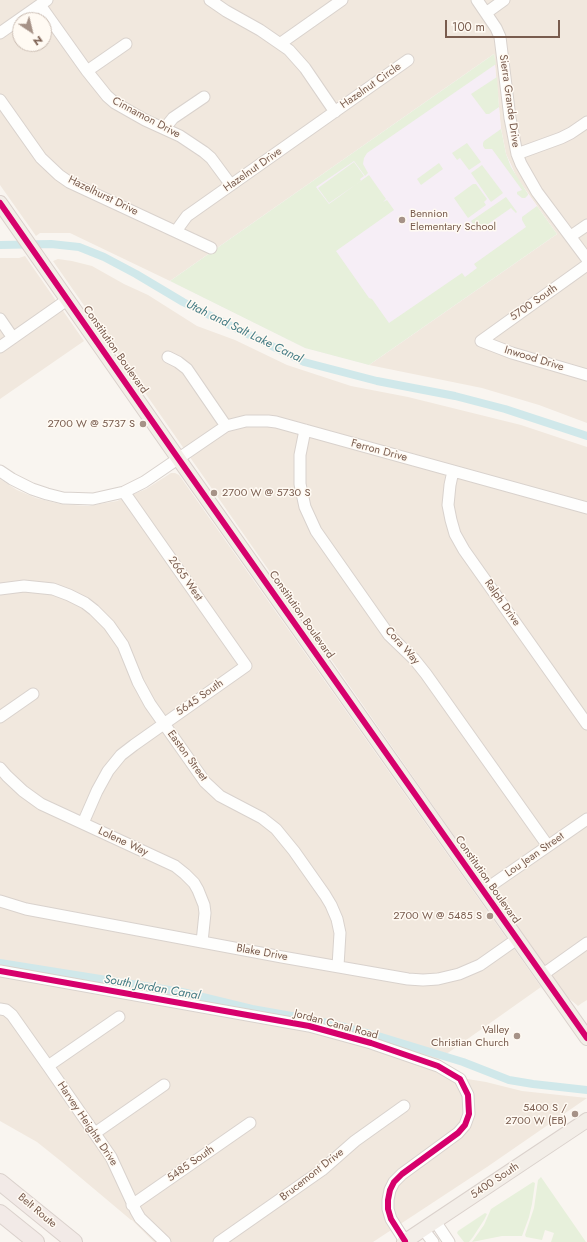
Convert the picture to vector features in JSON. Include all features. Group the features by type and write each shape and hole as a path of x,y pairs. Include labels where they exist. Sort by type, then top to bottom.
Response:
{"highway":[{"name":"Belt Route","path":"0,1182 74,1242"},
{"path":"0,1213 36,1242"}],"main road":[{"name":"Constitution Boulevard","path":"0,203 587,1038"},
{"name":"5400 South","path":"404,1242 587,1120"}],"street":[{"path":"210,0 281,43 293,53 305,68 334,112"},
{"path":"281,43 342,0"},
{"name":"Sierra Grande Drive","path":"477,0 496,28 502,45 510,118 517,154 526,174 537,192 587,259"},
{"path":"486,13 504,0"},
{"path":"0,33 43,3"},
{"name":"Cinnamon Drive","path":"43,3 87,71 100,88 115,103 145,120 165,128 204,152 211,158 231,185"},
{"path":"87,71 126,44"},
{"name":"Hazelnut Circle","path":"334,112 408,60"},
{"path":"165,128 173,118 204,97"},
{"name":"Hazelhurst Drive","path":"0,100 33,148 59,175 69,182 211,248"},
{"name":"Hazelnut Drive","path":"176,231 187,216 334,112"},
{"path":"517,154 561,138 587,122"},
{"path":"571,236 587,225"},
{"name":"5700 South","path":"481,341 587,265"},
{"path":"0,347 67,300"},
{"path":"0,319 13,338"},
{"name":"Inwood Drive","path":"481,341 512,353 587,375"},
{"path":"168,357 187,369 226,426"},
{"name":"Ferron Drive","path":"0,471 32,489 63,498 93,499 124,492 151,478 226,426 246,421 268,421 306,430 587,508"},
{"name":"Cora Way","path":"306,430 300,455 299,476 303,500 316,531 389,635 414,659 426,674 548,846"},
{"name":"Ralph Drive","path":"453,472 448,506 455,534 464,550 587,724"},
{"name":"2665 West","path":"124,492 246,666"},
{"name":"Easton Street","path":"0,589 24,586 53,589 77,599 94,610 109,625 119,639 143,693 163,724 211,790 228,802 276,828 332,905 340,933 338,966"},
{"name":"5645 South","path":"83,823 97,791 114,763 134,744 246,666"},
{"path":"0,717 34,694"},
{"name":"Lolene Way","path":"0,768 6,776 32,798 175,866 185,874 194,883 204,905 205,913 202,942"},
{"name":"Lou Jean Street","path":"483,891 587,819"},
{"name":"Blake Drive","path":"0,901 26,909 408,979 438,979 459,974 480,965 517,939"},
{"path":"542,975 587,943"},
{"name":"Jordan Canal Road","path":"0,971 309,1026 366,1042 446,1069 460,1079 468,1095 469,1114 458,1133 402,1174 394,1182 390,1190 388,1210 391,1219 404,1242"},
{"name":"Harvey Heights Drive","path":"2,1009 8,1011 12,1015 114,1163 132,1205 140,1218 165,1242"},
{"path":"48,1066 119,1017"},
{"path":"94,1133 164,1085"},
{"name":"Brucemont Drive","path":"219,1242 322,1170 355,1141 404,1106"},
{"name":"5485 South","path":"132,1205 250,1123"},
{"path":"429,1225 433,1242"},
{"path":"429,1225 450,1242"}],"shaded area":[{"path":"0,0 587,0 587,423 539,405 482,388 369,365 557,234 517,178 506,154 501,129 494,54 170,281 70,233 40,233 36,236 0,185"},
{"name":"Bennion Elementary School","path":"494,54 501,129 506,154 517,178 557,234 369,365 305,348 170,281"},
{"path":"25,256 84,341 0,399 0,258 19,258"},
{"path":"58,259 92,266 124,284 148,295 197,326 235,340 287,365 351,386 408,397 521,425 587,447 587,1000 578,1006 566,996 53,261"},
{"path":"171,473 179,475 541,987 428,1067 449,1076 486,1082 522,1091 587,1098 487,1167 373,1242 154,1242 132,1220 37,1142 0,1121 0,479 17,490 36,498 60,504 88,506 117,501 146,489"}],"green space":[{"path":"494,54 496,64 367,153 363,164 368,173 365,176 354,161 316,187 329,204 369,175 386,199 383,202 387,200 394,210 336,251 369,298 372,299 389,323 462,273 465,277 477,268 474,264 526,227 522,217 537,206 557,234 369,365 305,348 170,281"},
{"path":"497,77 499,107 489,114 486,114 471,94"},
{"path":"501,129 506,154 511,167 528,194 525,198 522,198 517,194 517,192 522,190 492,149 485,149 483,146 484,141"},
{"path":"467,143 481,162 469,170 460,158 457,160 452,153"},
{"path":"354,162 364,176 360,179 361,181 329,203 318,188"},
{"path":"439,163 443,169 421,185 417,179"},
{"path":"482,165 503,193 491,202 471,173"},
{"path":"473,184 476,184 487,199 484,202 486,205 468,218 454,198"},
{"path":"506,197 517,212 516,213 511,208 478,231 471,221"},
{"path":"541,1177 586,1242 551,1242 554,1233 545,1230 542,1240 526,1237 525,1235 534,1208 538,1180"},
{"path":"533,1182 535,1183 532,1204 522,1236 502,1236 472,1242 484,1225 491,1209"},
{"path":"485,1213 487,1214 484,1220 473,1237 469,1242 464,1242 457,1233 458,1231"}],"waterway":[{"name":"Utah and Salt Lake Canal","path":"0,245 51,244 79,247 104,257 183,302 304,362 377,381 455,396 505,409 587,436"},
{"name":"South Jordan Canal","path":"0,963 182,992 252,1009 303,1018"},
{"name":"South Jordan Canal","path":"310,1020 334,1024 378,1036 463,1062 509,1080 587,1090"}],"cycle path":[{"path":"0,203 587,1038"},
{"path":"0,971 309,1026 371,1043 438,1066 460,1079 468,1095 469,1114 465,1125 458,1133 402,1174 394,1182 390,1190 388,1209 391,1219 405,1241"}],"place":[{"name":"Bennion Elementary School","path":"402,220"},
{"name":"2700 W @ 5737 S","path":"143,424"},
{"name":"2700 W @ 5730 S","path":"214,493"},
{"name":"2700 W @ 5485 S","path":"490,916"},
{"name":"Valley Christian Church","path":"517,1036"},
{"name":"5400 S / 2700 W (EB)","path":"575,1114"}]}
